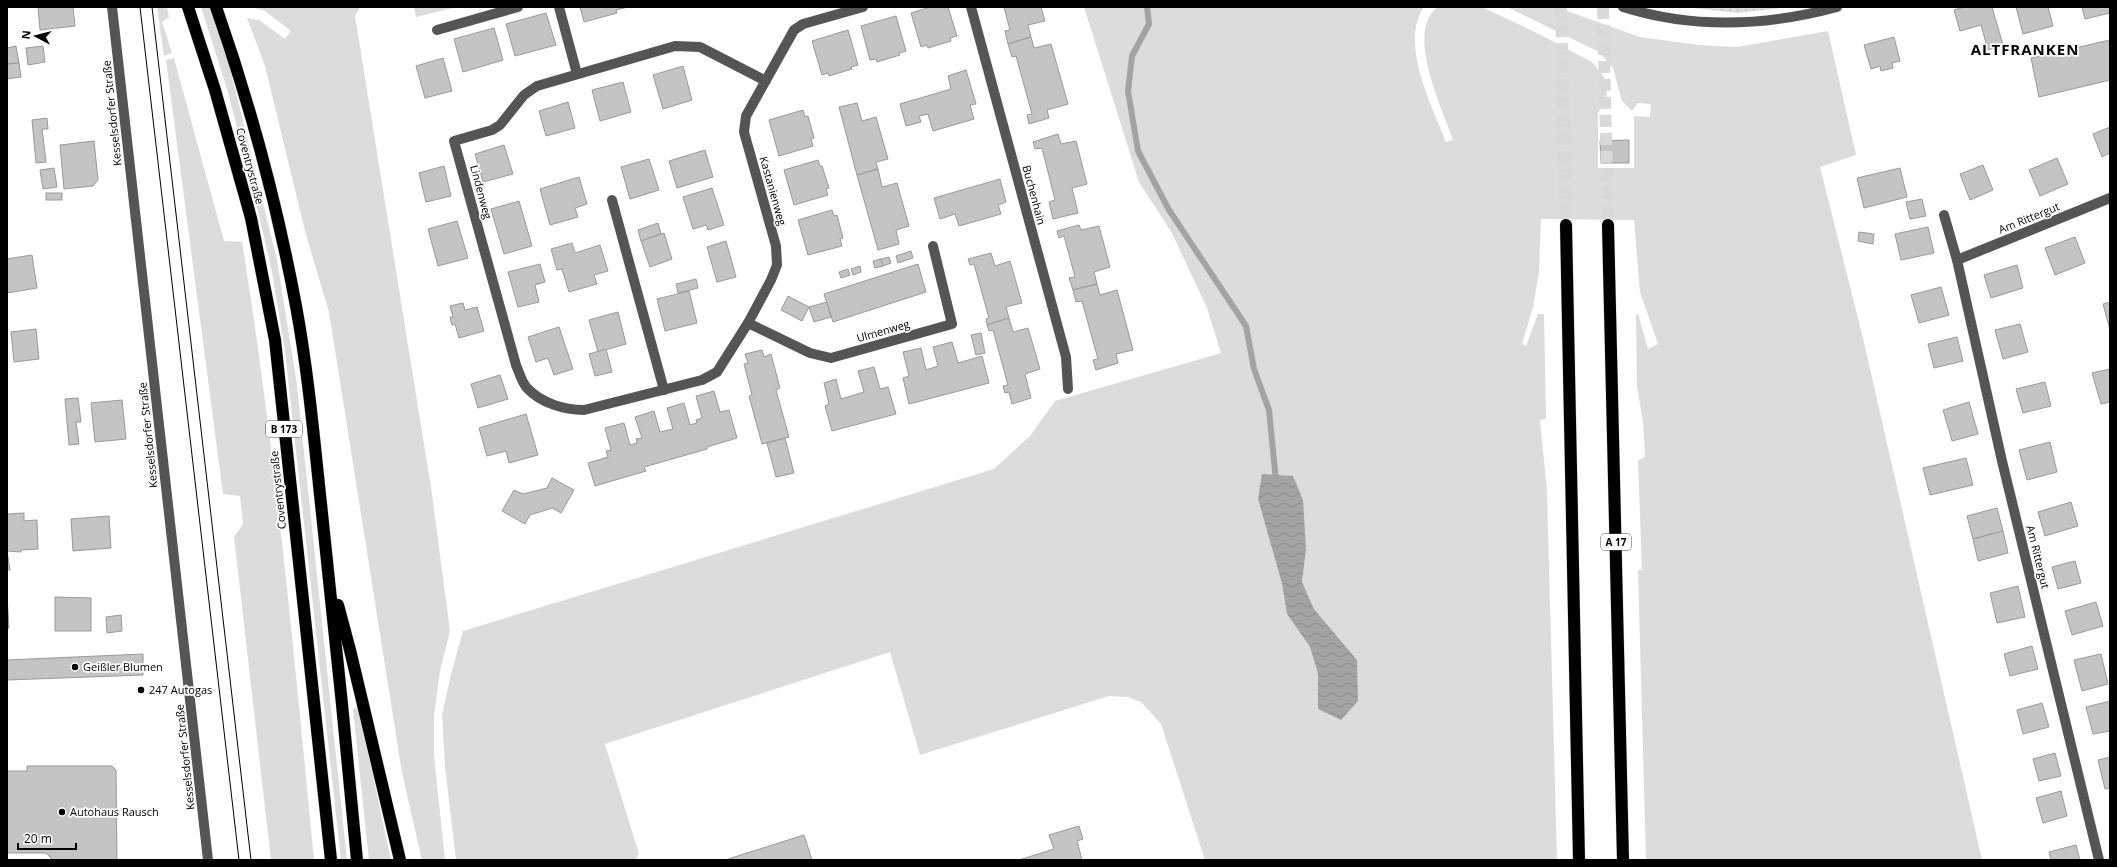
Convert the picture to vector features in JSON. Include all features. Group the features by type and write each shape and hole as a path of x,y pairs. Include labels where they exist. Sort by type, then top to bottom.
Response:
{"highway":[{"name":"Coventrystraße","path":"188,7 215,90 251,218 275,340 331,860"},
{"name":"B 173","path":"216,7 242,83 277,218 296,306 310,407 329,573 357,860"},
{"path":"1566,225 1579,860"},
{"name":"A 17","path":"1608,225 1623,860"},
{"path":"329,573 350,650 400,860"}],"street":[{"name":"Kesselsdorfer Straße","path":"112,7 208,860"},
{"path":"437,30 518,7"},
{"path":"559,7 577,74"},
{"name":"Kastanienweg","path":"526,388 549,403 572,410 584,410 702,380 717,372 748,323 771,280 777,265 776,246 744,132 746,116 794,30 803,24 863,7"},
{"name":"Buchenhain","path":"971,7 1066,357 1068,389"},
{"path":"1623,7 1646,14 1674,18 1736,23 1783,19 1837,7"},
{"name":"Lindenweg","path":"526,388 516,365 454,141 492,130 500,125 524,95 537,86 675,46 700,47 766,81"},
{"name":"Am Rittergut","path":"1957,260 2110,198"},
{"path":"612,200 664,390"},
{"name":"Am Rittergut","path":"1944,215 1957,260 2002,461 2099,860"},
{"name":"Ulmenweg","path":"748,323 810,353 831,358 952,324 933,246"}],"shaded area":[{"path":"157,7 167,7 169,17 162,22 172,53 164,56"},
{"path":"201,7 211,7 227,56 277,260 297,385 347,860 341,860 285,351 272,272 228,92"},
{"path":"251,7 360,7 355,16 432,494 450,631 440,671 434,716 434,755 445,860 422,860 402,773 329,312 305,231 265,66 247,18 259,20 285,39 291,31 265,11"},
{"path":"414,7 457,7 416,17"},
{"path":"1084,7 1424,7 1417,22 1415,38 1416,56 1426,93 1446,142 1453,140 1435,91 1425,52 1425,33 1428,18 1438,7 1482,7 1539,34 1592,62 1604,77 1607,96 1598,113 1598,168 1634,168 1634,116 1650,117 1651,104 1638,103 1632,111 1622,101 1613,68 1599,52 1507,7 1556,7 1640,37 1699,45 1737,47 1828,31 1856,155 1820,167 1863,338 1982,860 1646,860 1638,570 1642,570 1638,460 1645,457 1643,422 1637,386 1636,315 1638,314 1648,349 1658,344 1640,292 1634,220 1541,219 1539,272 1533,307 1522,344 1526,346 1538,314 1544,314 1546,419 1540,420 1547,491 1557,860 1205,860 1161,724 1141,702 1128,697 1109,696 920,755 890,652 605,744 639,854 635,860 456,860 445,767 442,715 451,674 463,631 994,469 1030,436 1055,401 1221,353 1207,308 1172,233 1139,182","holes":["1258,499 1306,550 1302,582 1314,609 1357,660 1318,709 1318,674 1310,647 1287,614 1282,584"]},
{"path":"1685,7 1792,7 1737,13"},
{"path":"174,58 224,241 242,242 254,319 283,550 314,860 271,860 234,537 243,524 240,496 223,494 166,60"},
{"path":"358,707 391,860 369,860 353,709"}],"water":[{"path":"1262,474 1293,476 1303,500 1306,550 1302,582 1314,609 1357,660 1358,701 1341,720 1318,709 1318,674 1310,647 1287,614 1282,584 1258,499"}],"building":[{"path":"38,7 73,7 75,26 40,30"},
{"path":"580,7 628,7 616,10 617,13 584,22"},
{"path":"930,7 948,7 957,36 950,38 951,41 928,48 927,45 921,47 911,13"},
{"path":"1004,7 1041,7 1045,21 1028,25 1031,37 1008,44 1005,31 1010,30"},
{"path":"1964,7 1992,7 2003,45 1988,50 1981,25 1960,31 1954,10"},
{"path":"2016,7 2048,7 2053,26 2023,34"},
{"path":"2082,7 2110,7 2110,13 2085,19"},
{"path":"546,13 556,45 515,56 506,24"},
{"path":"896,16 906,51 899,53 900,55 877,62 876,59 870,60 861,26"},
{"path":"494,28 503,60 463,72 454,39"},
{"path":"848,30 858,65 851,67 852,69 829,76 828,73 822,75 812,41"},
{"path":"1031,37 1034,48 1051,44 1068,104 1047,110 1049,118 1029,124 1027,115 1032,114 1016,56 1012,57 1008,44"},
{"path":"1894,37 1900,61 1892,63 1893,68 1881,71 1880,66 1871,69 1864,45"},
{"path":"2110,40 2110,80 2039,97 2031,58"},
{"path":"16,46 19,63 7,64 7,48"},
{"path":"43,46 45,62 28,65 26,48"},
{"path":"443,58 452,91 425,98 416,66"},
{"path":"19,63 21,77 7,79 7,64"},
{"path":"683,66 692,100 663,109 653,75"},
{"path":"966,70 976,104 970,105 974,119 933,131 928,114 919,116 921,122 906,126 900,104 951,89 948,76"},
{"path":"623,82 631,112 600,121 592,90"},
{"path":"568,102 575,128 546,136 539,111"},
{"path":"857,103 862,121 876,117 888,159 876,162 878,169 857,175 839,107"},
{"path":"803,110 805,117 808,116 814,138 811,139 813,146 779,156 769,120"},
{"path":"47,118 48,129 42,129 46,162 36,163 32,120"},
{"path":"2110,127 2110,153 2102,157 2093,134"},
{"path":"1058,134 1061,144 1076,141 1087,184 1072,188 1078,213 1053,219 1049,202 1055,200 1042,148 1035,149 1033,142"},
{"path":"1629,140 1629,163 1601,163 1600,141"},
{"path":"94,141 98,180 93,186 64,189 60,145"},
{"path":"504,145 513,174 483,182 475,154"},
{"path":"705,150 713,177 677,188 669,161"},
{"path":"2057,158 2068,184 2040,196 2029,170"},
{"path":"649,159 659,190 630,199 621,167"},
{"path":"818,160 820,166 822,166 829,188 826,189 828,195 794,205 784,170"},
{"path":"1983,165 1993,190 1970,200 1960,174"},
{"path":"444,166 451,196 426,202 419,173"},
{"path":"54,168 57,187 43,189 40,170"},
{"path":"1900,168 1907,197 1864,208 1857,178"},
{"path":"878,169 882,187 897,183 909,226 896,230 899,244 878,250 857,175"},
{"path":"579,177 587,204 575,208 578,217 550,225 540,189"},
{"path":"1000,179 1006,202 998,205 1001,214 959,226 955,214 940,219 934,198"},
{"path":"712,188 724,225 708,230 706,225 693,229 683,197"},
{"path":"46,193 62,193 62,200 46,200"},
{"path":"1922,199 1926,216 1910,219 1906,202"},
{"path":"519,201 532,246 504,254 491,209"},
{"path":"832,210 834,216 837,215 843,238 840,239 842,246 808,255 798,220"},
{"path":"457,221 468,258 438,266 428,229"},
{"path":"658,223 661,234 641,241 638,230"},
{"path":"1079,225 1081,230 1099,226 1110,267 1094,272 1097,284 1073,290 1069,278 1075,277 1064,236 1059,238 1057,231"},
{"path":"1928,227 1934,253 1901,260 1895,234"},
{"path":"1859,232 1874,234 1873,244 1858,241"},
{"path":"664,233 672,259 650,267 641,241"},
{"path":"2075,237 2085,263 2055,275 2045,248"},
{"path":"726,241 736,277 717,282 707,247"},
{"path":"572,243 575,253 600,245 608,271 594,275 597,284 569,292 562,269 557,270 551,249"},
{"path":"911,251 913,258 898,263 896,256"},
{"path":"991,253 995,266 1010,261 1022,303 1006,307 1009,318 987,325 986,319 989,318 974,264 970,265 968,259"},
{"path":"32,255 37,288 7,293 7,259"},
{"path":"889,257 891,263 883,266 881,259"},
{"path":"881,259 883,266 875,268 873,261"},
{"path":"540,264 545,282 535,285 539,302 518,307 508,272"},
{"path":"918,264 926,292 833,322 824,294"},
{"path":"2017,265 2023,288 1991,298 1984,275"},
{"path":"860,266 861,272 853,275 851,269"},
{"path":"848,269 850,275 841,278 839,272"},
{"path":"696,279 698,288 678,293 676,284"},
{"path":"1097,284 1100,295 1117,290 1133,350 1116,354 1118,363 1096,370 1093,360 1098,359 1082,301 1076,302 1073,290"},
{"path":"1941,287 1949,315 1919,323 1911,295"},
{"path":"689,291 697,323 665,331 657,299"},
{"path":"788,296 809,307 802,321 781,310"},
{"path":"827,302 831,317 814,322 809,307"},
{"path":"2110,302 2110,330 2103,304"},
{"path":"463,303 465,310 477,307 484,331 459,338 455,324 452,325 450,317 453,317 450,306"},
{"path":"618,312 626,344 598,352 589,320"},
{"path":"1009,318 1013,332 1028,328 1040,369 1025,374 1031,398 1012,404 1009,392 1005,393 1003,386 1008,385 993,330 989,331 987,325"},
{"path":"2020,324 2028,352 2003,359 1995,330"},
{"path":"559,327 573,369 554,375 548,358 536,362 528,337"},
{"path":"36,329 39,359 14,362 11,332"},
{"path":"981,333 985,353 976,355 971,335"},
{"path":"1957,337 1963,361 1934,368 1928,344"},
{"path":"952,342 958,363 982,356 989,383 909,404 903,378 909,376 903,352 921,348 926,370 938,366 933,347"},
{"path":"606,349 612,372 595,376 589,354"},
{"path":"762,350 764,357 771,354 780,388 776,390 789,437 762,444 749,396 752,395 744,364 748,363 745,354"},
{"path":"874,367 880,389 888,387 896,414 832,431 825,406 829,404 824,383 836,379 841,399 864,392 858,371"},
{"path":"2110,369 2110,402 2101,404 2092,373"},
{"path":"500,375 508,399 478,408 471,384"},
{"path":"2045,382 2051,406 2023,413 2016,389"},
{"path":"714,391 720,412 729,410 737,438 707,447 707,449 644,467 646,471 595,486 588,463 608,457 606,451 611,450 605,428 624,423 630,445 637,443 636,439 642,438 635,417 654,411 660,432 673,429 667,408 684,403 690,425 697,423 696,420 702,418 696,396"},
{"path":"78,398 81,422 76,422 79,444 69,445 65,399"},
{"path":"122,400 126,439 95,442 91,403"},
{"path":"1969,402 1978,434 1952,441 1943,410"},
{"path":"526,414 538,455 509,463 506,451 487,456 479,428"},
{"path":"785,438 794,473 776,477 767,443"},
{"path":"2050,442 2057,472 2027,480 2019,450"},
{"path":"1966,458 1973,485 1930,495 1923,468"},
{"path":"552,478 574,490 561,513 552,508 530,515 525,524 502,511 514,490 523,494 547,488"},
{"path":"2071,502 2078,526 2045,536 2038,512"},
{"path":"1997,508 2003,531 1973,539 1967,516"},
{"path":"24,513 24,521 37,520 38,549 21,550 21,552 7,551 7,514"},
{"path":"109,516 111,548 73,551 71,519"},
{"path":"2003,531 2008,553 1978,561 1973,539"},
{"path":"7,551 10,570 7,570"},
{"path":"2075,561 2081,583 2058,589 2052,567"},
{"path":"2018,586 2025,617 1997,623 1990,593"},
{"path":"7,596 9,628 7,629"},
{"path":"55,597 91,598 91,631 55,631"},
{"path":"2096,602 2103,626 2072,635 2065,611"},
{"path":"121,615 122,631 107,633 106,617"},
{"path":"2032,646 2038,669 2010,676 2004,654"},
{"name":"Geißler Blumen","path":"143,654 143,675 7,680 7,660"},
{"path":"2101,654 2108,684 2082,691 2074,660"},
{"path":"2110,701 2110,731 2093,734 2086,707"},
{"path":"2042,703 2049,727 2023,734 2017,710"},
{"path":"2055,753 2061,776 2039,781 2033,759"},
{"path":"2110,757 2110,788 2105,789 2098,760"},
{"name":"Autohaus Rausch","path":"27,766 112,766 116,770 117,860 53,860 46,853 7,853 7,771 27,771"},
{"path":"2061,791 2067,816 2043,823 2036,798"},
{"path":"1079,826 1083,839 1077,841 1082,860 1019,860 1054,849 1049,835"},
{"path":"804,835 812,860 725,860"},
{"path":"2076,845 2080,860 2051,860 2049,852"}],"waterway":[{"path":"1147,7 1149,24 1132,56 1128,91 1138,151 1169,210 1246,326 1254,369 1269,410 1276,481"}],"tunnel":[{"path":"1561,7 1566,225"},
{"path":"1603,7 1608,225"}],"tram line":[{"path":"140,7 239,860"},
{"path":"152,7 251,860"}],"place":[{"name":"Geißler Blumen","path":"75,667"},
{"name":"247 Autogas","path":"141,690"},
{"name":"Autohaus Rausch","path":"62,812"}],"district":[{"name":"ALTFRANKEN","path":"2025,50"}]}
